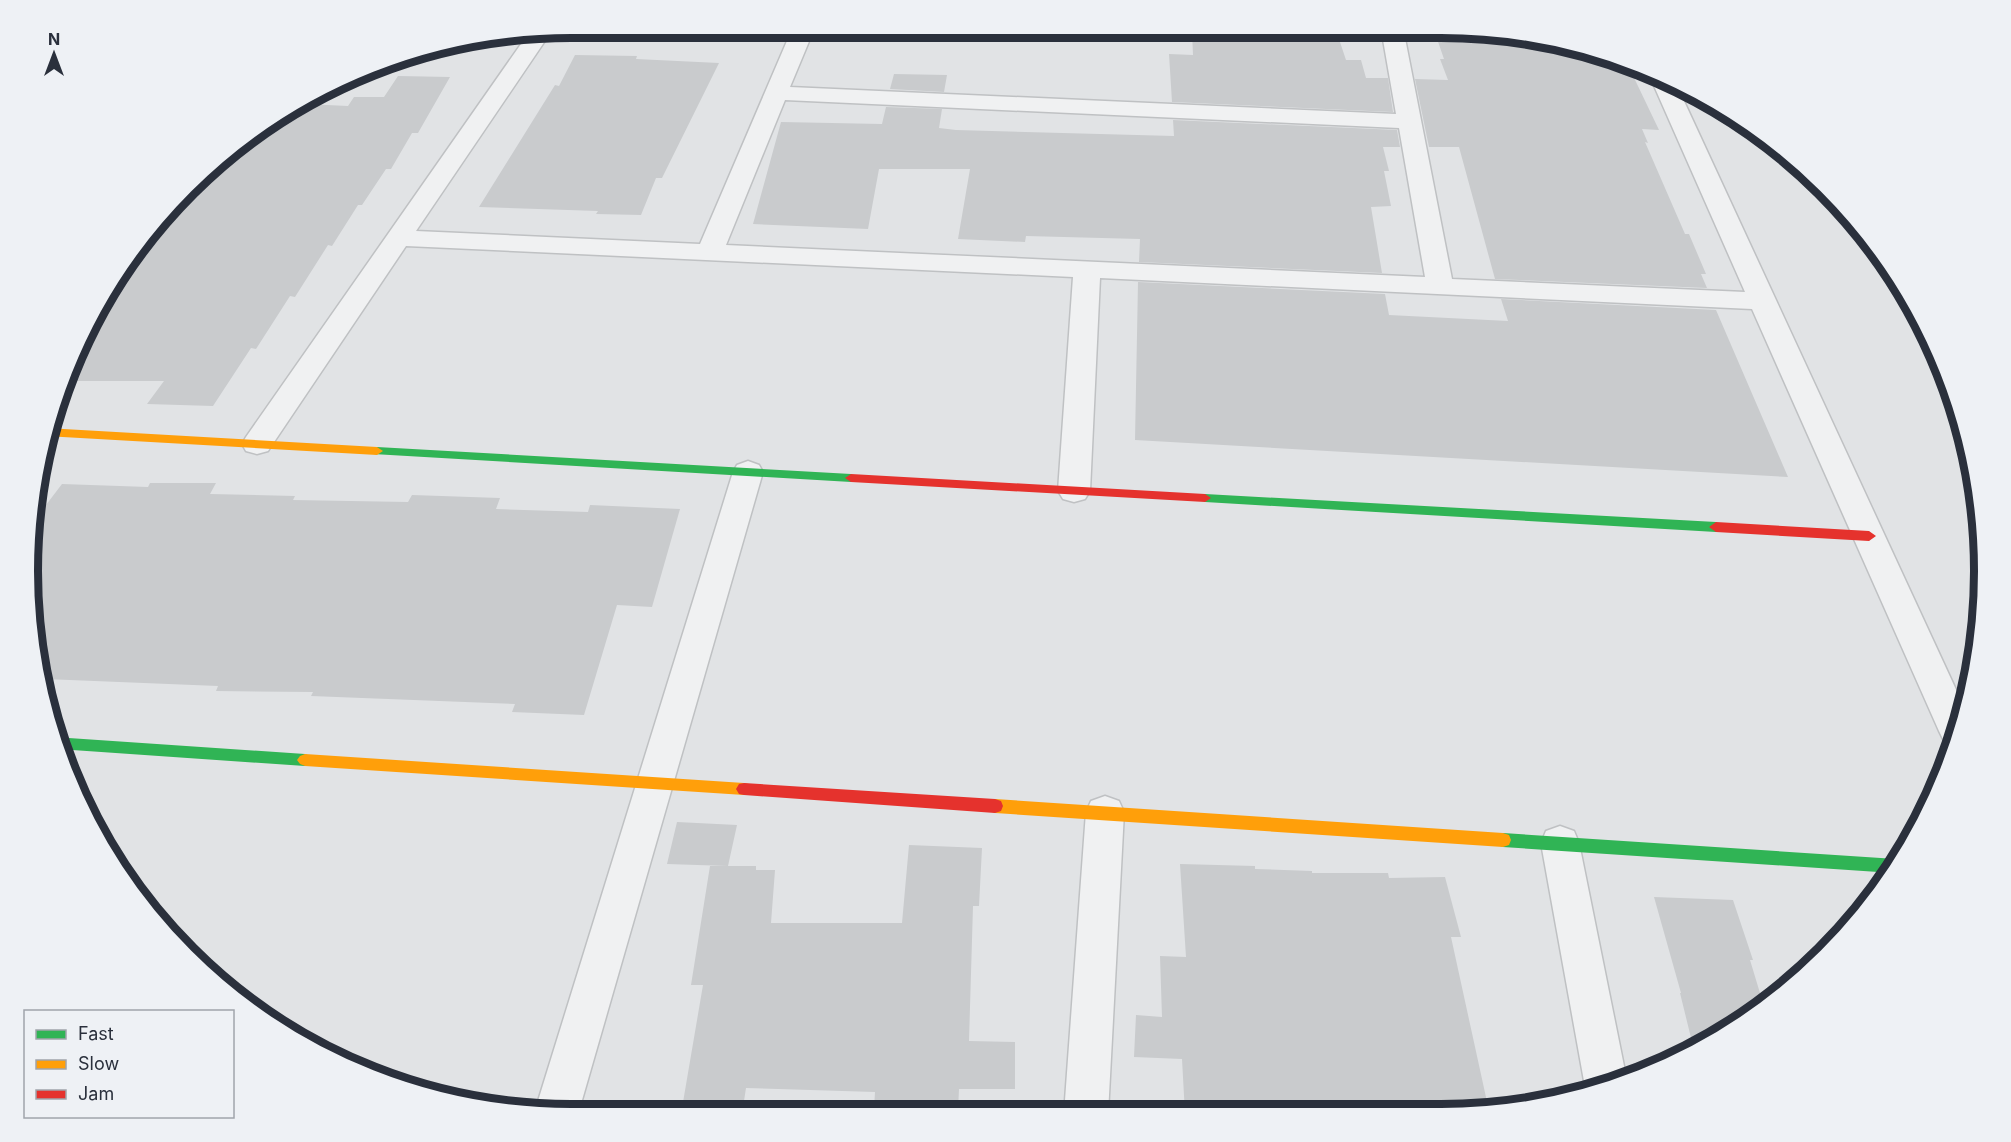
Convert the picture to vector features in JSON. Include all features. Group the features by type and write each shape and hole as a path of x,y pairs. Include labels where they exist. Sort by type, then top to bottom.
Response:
{"street":[{"path":"710,252 800,38"},
{"path":"1394,38 1440,286"},
{"path":"257,444 535,39"},
{"path":"1666,88 1952,720"},
{"path":"777,93 1410,122"},
{"path":"399,238 1763,301"},
{"path":"1074,490 1087,270"},
{"path":"56,433 1869,536"},
{"path":"559,1104 748,472"},
{"path":"67,744 1885,865"},
{"path":"1087,1104 1105,812"},
{"path":"1560,843 1604,1078"}],"building":[{"path":"1192,38 1339,38 1346,60 1361,60 1366,78 1388,78 1393,112 1172,102 1169,54 1193,55"},
{"path":"1437,38 1475,39 1544,48 1578,56 1632,74 1659,130 1642,129 1648,143 1645,142 1685,234 1689,234 1706,274 1701,274 1707,288 1495,279 1459,147 1429,147 1415,79 1448,80 1440,59 1444,59"},
{"path":"575,55 637,56 636,59 719,63 662,178 656,178 641,215 596,214 598,211 479,207 555,85 559,86"},
{"path":"894,74 947,75 944,92 890,89"},
{"path":"398,76 450,77 418,133 412,133 391,169 386,169 362,205 358,205 332,246 328,245 295,297 290,296 256,349 251,348 213,406 147,404 164,381 73,381 93,335 127,275 170,219 219,170 275,127 313,104 348,106 354,97 384,97"},
{"path":"886,107 942,109 939,128 956,130 1174,136 1173,120 1397,130 1400,147 1383,147 1389,171 1384,171 1391,206 1371,207 1382,273 1139,262 1140,239 1026,236 1025,242 958,239 970,169 879,169 868,229 753,224 781,122 882,124"},
{"path":"1138,282 1385,294 1389,315 1508,321 1501,299 1716,310 1788,477 1135,440"},
{"path":"150,483 216,483 210,494 295,496 293,500 408,502 412,495 500,498 496,509 588,512 590,505 680,509 652,607 617,605 584,715 512,712 515,704 311,696 313,692 216,691 218,686 49,679 39,606 41,511 62,484 148,487"},
{"path":"677,822 737,825 728,866 667,864"},
{"path":"909,845 982,848 979,906 973,906 969,1041 1015,1042 1015,1089 959,1089 958,1104 874,1104 875,1092 746,1088 744,1104 683,1104 703,985 691,985 710,866 756,866 756,870 775,870 771,923 902,923"},
{"path":"1180,864 1255,866 1255,869 1312,871 1312,873 1388,873 1389,878 1445,877 1461,937 1451,937 1487,1102 1184,1104 1182,1059 1134,1057 1136,1015 1162,1017 1160,956 1186,957"},
{"path":"1654,897 1733,900 1753,960 1750,960 1761,997 1736,1015 1692,1041"}],"traffic: fast":[{"path":"377,451 851,478"},
{"path":"1205,498 1716,527"},
{"path":"67,744 305,760"},
{"path":"1503,840 1885,865"}],"traffic: slow":[{"path":"56,433 377,451"},
{"path":"305,760 744,789"},
{"path":"995,806 1503,840"}],"traffic: jam":[{"path":"851,478 1205,498"},
{"path":"1716,527 1869,536"},
{"path":"744,789 995,806"}]}
